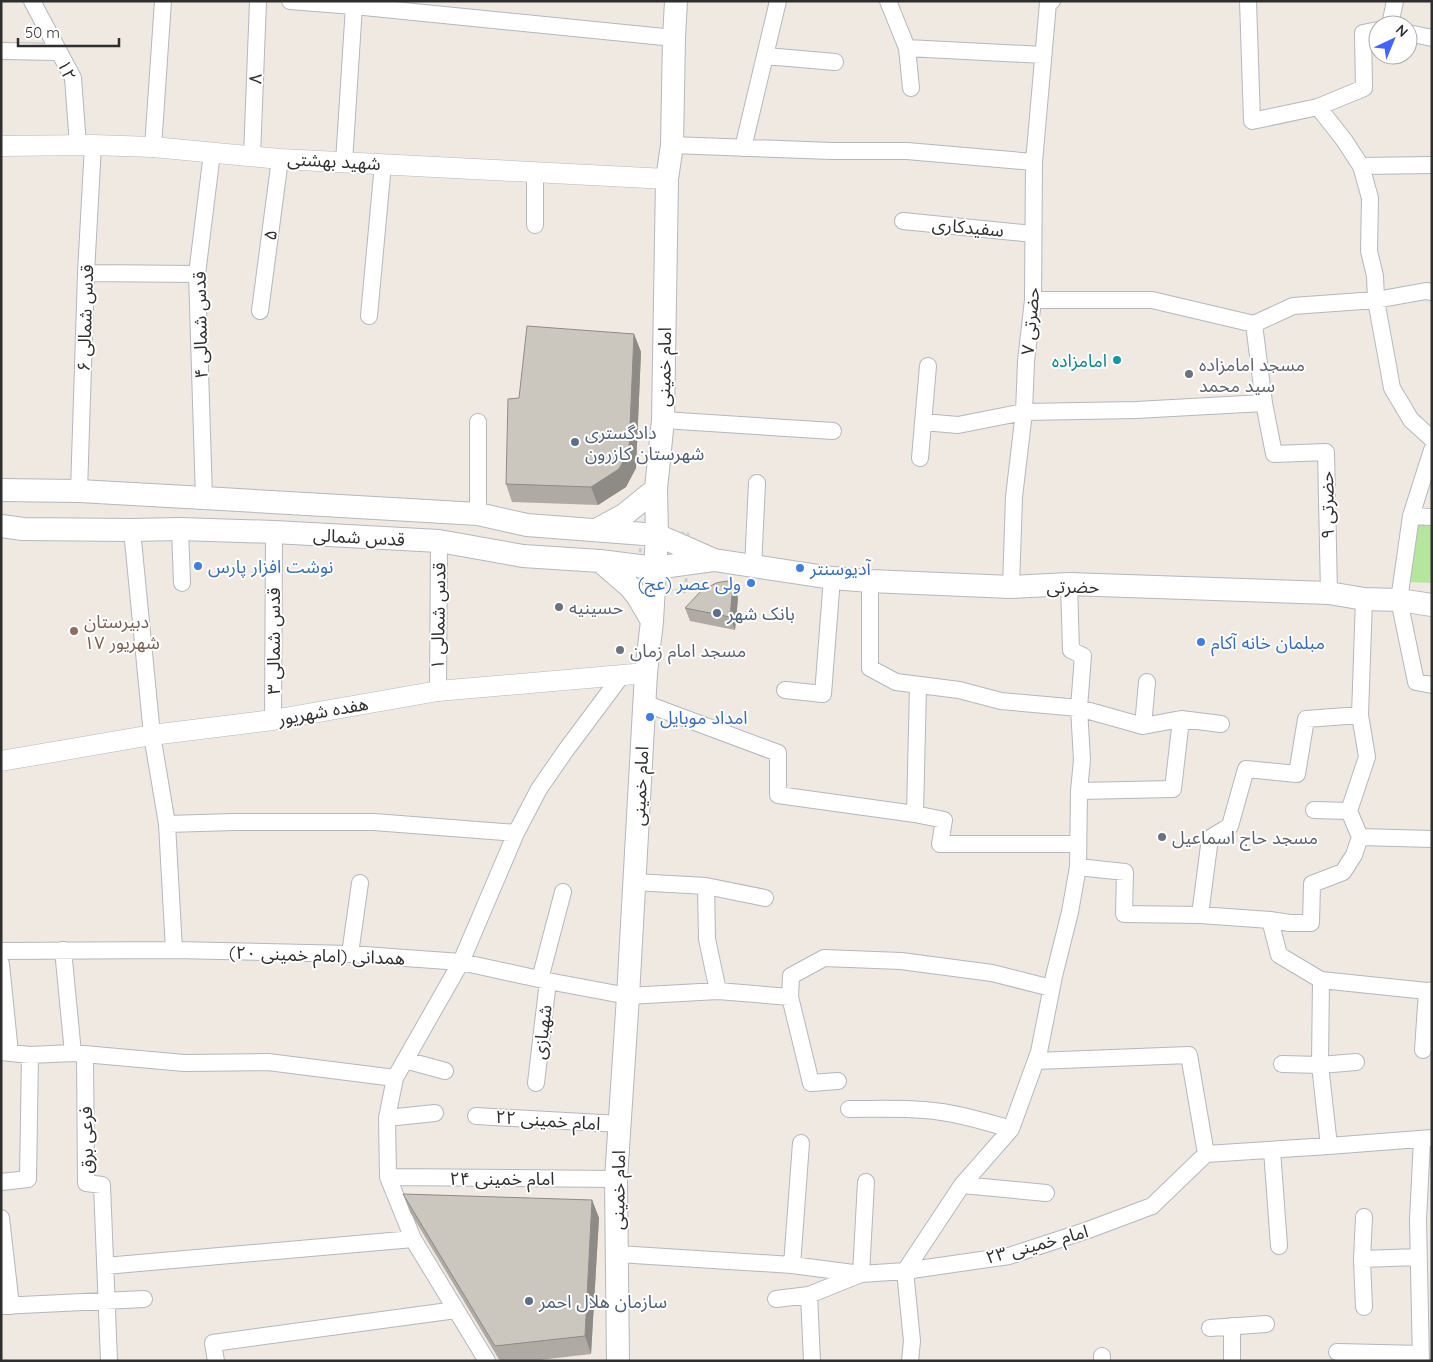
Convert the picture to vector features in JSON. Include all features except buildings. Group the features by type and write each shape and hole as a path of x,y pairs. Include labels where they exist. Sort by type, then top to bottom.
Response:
{"main road":[{"name":"امام خمینی","path":"618,1361 616,1178 644,704 652,621 657,535 656,489 662,420 667,179 672,145 676,1"},
{"path":"596,530 624,515 656,489"},
{"name":"قدس شمالی","path":"1,490 204,498 478,514 527,525 657,535 714,560"},
{"name":"قدس شمالی","path":"1,526 23,528 180,529 274,532 439,541 523,556 600,561 655,568 714,560"},
{"name":"حضرتی","path":"714,560 832,578 870,581 1011,587 1070,584 1329,593 1364,599 1398,600 1432,605"},
{"path":"600,561 630,587 652,621"}],"street":[{"name":"۱۲","path":"32,1 73,78 86,145"},
{"path":"153,146 163,1"},
{"name":"۸","path":"252,156 258,1"},
{"path":"290,1 674,38"},
{"path":"742,148 778,1"},
{"path":"888,1 907,48 911,88"},
{"path":"1248,1 1252,121 1318,107 1364,88 1363,33 1368,32"},
{"path":"1392,15 1395,1"},
{"name":"حضرتی ۷","path":"1011,587 1014,497 1024,412 1026,361 1033,300 1034,162 1049,2"},
{"path":"344,162 354,6"},
{"path":"1418,35 1432,38"},
{"path":"907,48 1043,55"},
{"path":"1,51 59,52"},
{"path":"766,56 835,62"},
{"path":"1318,107 1362,166 1370,198 1369,250 1375,276 1376,300 1392,388 1411,420 1432,439"},
{"name":"قدس شمالی ۶","path":"79,492 86,273 86,145"},
{"path":"672,145 907,152 1034,162"},
{"name":"شهید بهشتی","path":"1,146 153,146 280,159 667,179"},
{"name":"قدس شمالی ۴","path":"204,498 197,274 212,153"},
{"name":"۵","path":"260,311 280,159"},
{"path":"369,316 383,164"},
{"path":"1362,166 1432,165"},
{"path":"535,224 536,172"},
{"name":"سفیدکاری","path":"903,221 1033,234"},
{"path":"86,273 197,274"},
{"path":"1033,300 1152,300 1254,324 1293,306 1376,300 1426,291 1432,292"},
{"name":"حضرتی ۹","path":"1254,324 1264,403 1274,454 1326,452 1329,593"},
{"path":"920,458 928,366"},
{"path":"923,422 958,424 1024,412 1136,410 1264,403"},
{"path":"662,420 833,431"},
{"path":"478,422 478,514"},
{"path":"1432,450 1411,516 1398,600 1416,682 1432,685"},
{"path":"753,567 757,483"},
{"path":"1411,516 1432,517"},
{"path":"180,529 182,583"},
{"path":"132,530 152,735 167,824 174,950"},
{"name":"۳ قدس شمالی","path":"273,720 274,532"},
{"name":"قدس شمالی ۱","path":"438,691 439,541"},
{"path":"785,690 823,694 832,578"},
{"path":"870,581 870,668 896,682 959,690 1001,701 1079,708 1143,726 1181,719 1221,724"},
{"path":"910,1361 912,1341 905,1271 962,1185 1012,1129 1039,1052 1051,988 1070,912 1078,867 1079,791 1082,760 1079,708 1082,656 1071,650 1070,584"},
{"path":"1078,867 1125,872 1124,914 1200,915 1310,923 1312,884 1343,872 1354,855 1360,837 1349,811 1368,756 1360,715 1364,599"},
{"name":"هفده شهریور","path":"1,761 152,735 273,720 438,691 646,673"},
{"path":"487,1361 413,1239 388,1177 387,1118 395,1078 461,962 516,833 539,789 622,675"},
{"path":"1143,726 1147,682"},
{"path":"915,814 918,686"},
{"path":"644,704 778,753 778,795 915,814 944,820 940,844 1078,844"},
{"path":"1200,915 1210,838 1230,826 1246,769 1297,774 1306,719 1360,715"},
{"path":"1079,791 1173,789 1181,719"},
{"path":"1314,810 1349,811"},
{"path":"167,824 374,822 516,833"},
{"path":"1360,837 1432,839"},
{"path":"350,954 360,882"},
{"path":"634,882 706,886 765,898"},
{"path":"706,886 707,939 718,991"},
{"name":"شهبازی","path":"536,1083 544,980 563,892"},
{"path":"1270,920 1279,955 1321,980 1429,991 1424,1050"},
{"path":"63,950 79,1054"},
{"name":"همدانی (امام خمینی ۲۰)","path":"1,951 174,950 350,954 461,962 628,996 718,991 790,997"},
{"path":"838,1081 810,1084 790,997 791,976 824,958 901,961 992,973 1051,988"},
{"path":"1,964 6,1053 30,1055 79,1054 184,1063 268,1062 395,1078"},
{"path":"1321,980 1320,1065 1330,1146"},
{"name":"فرعی برق","path":"79,1054 86,1184 102,1184 109,1361"},
{"path":"1036,1061 1189,1054 1206,1154 1427,1139 1425,1220 1418,1257 1426,1329 1421,1357 1337,1352"},
{"path":"1,1182 28,1179 30,1055"},
{"path":"405,1060 445,1071"},
{"path":"1282,1064 1320,1065 1356,1062"},
{"path":"849,1110 879,1108 925,1110 976,1119 1012,1129"},
{"path":"387,1118 435,1113"},
{"name":"امام خمینی ۲۲","path":"476,1116 620,1124"},
{"path":"792,1265 801,1143"},
{"path":"1272,1150 1279,1246"},
{"name":"امام خمینی ۲۳","path":"618,1254 792,1265 861,1274 905,1271 1009,1256 1088,1230 1152,1206 1206,1154"},
{"name":"امام خمینی ۲۴","path":"388,1177 616,1178"},
{"path":"776,1299 810,1295 861,1274 866,1182"},
{"path":"962,1185 1046,1193"},
{"path":"1364,1216 1362,1259 1364,1306"},
{"path":"1,1218 6,1306 144,1299"},
{"path":"105,1266 413,1239"},
{"path":"1362,1259 1418,1257"},
{"path":"810,1295 812,1361"},
{"path":"216,1361 213,1343 456,1310"},
{"path":"1210,1328 1266,1324"},
{"path":"1232,1326 1232,1361"}],"green space":[{"path":"1417,521 1432,521 1432,583 1409,582"}],"place":[{"name":"امامزاده","path":"1117,360"},
{"name":"مسجد امامزاده سید محمد","path":"1189,374"},
{"name":"دادگستری شهرستان کازرون","path":"575,442"},
{"name":"نوشت افزار پارس","path":"198,566"},
{"name":"آدیوسنتر","path":"800,568"},
{"name":"ولی عصر (عج)","path":"751,583"},
{"name":"حسینیه","path":"559,607"},
{"name":"بانک شهر","path":"717,613"},
{"name":"دبیرستان ۱۷ شهریور","path":"74,631"},
{"name":"مبلمان خانه آکام","path":"1201,642"},
{"name":"مسجد امام زمان","path":"620,650"},
{"name":"امداد موبایل","path":"650,717"},
{"name":"مسجد حاج اسماعیل","path":"1162,837"},
{"name":"سازمان هلال احمر","path":"529,1301"}]}
